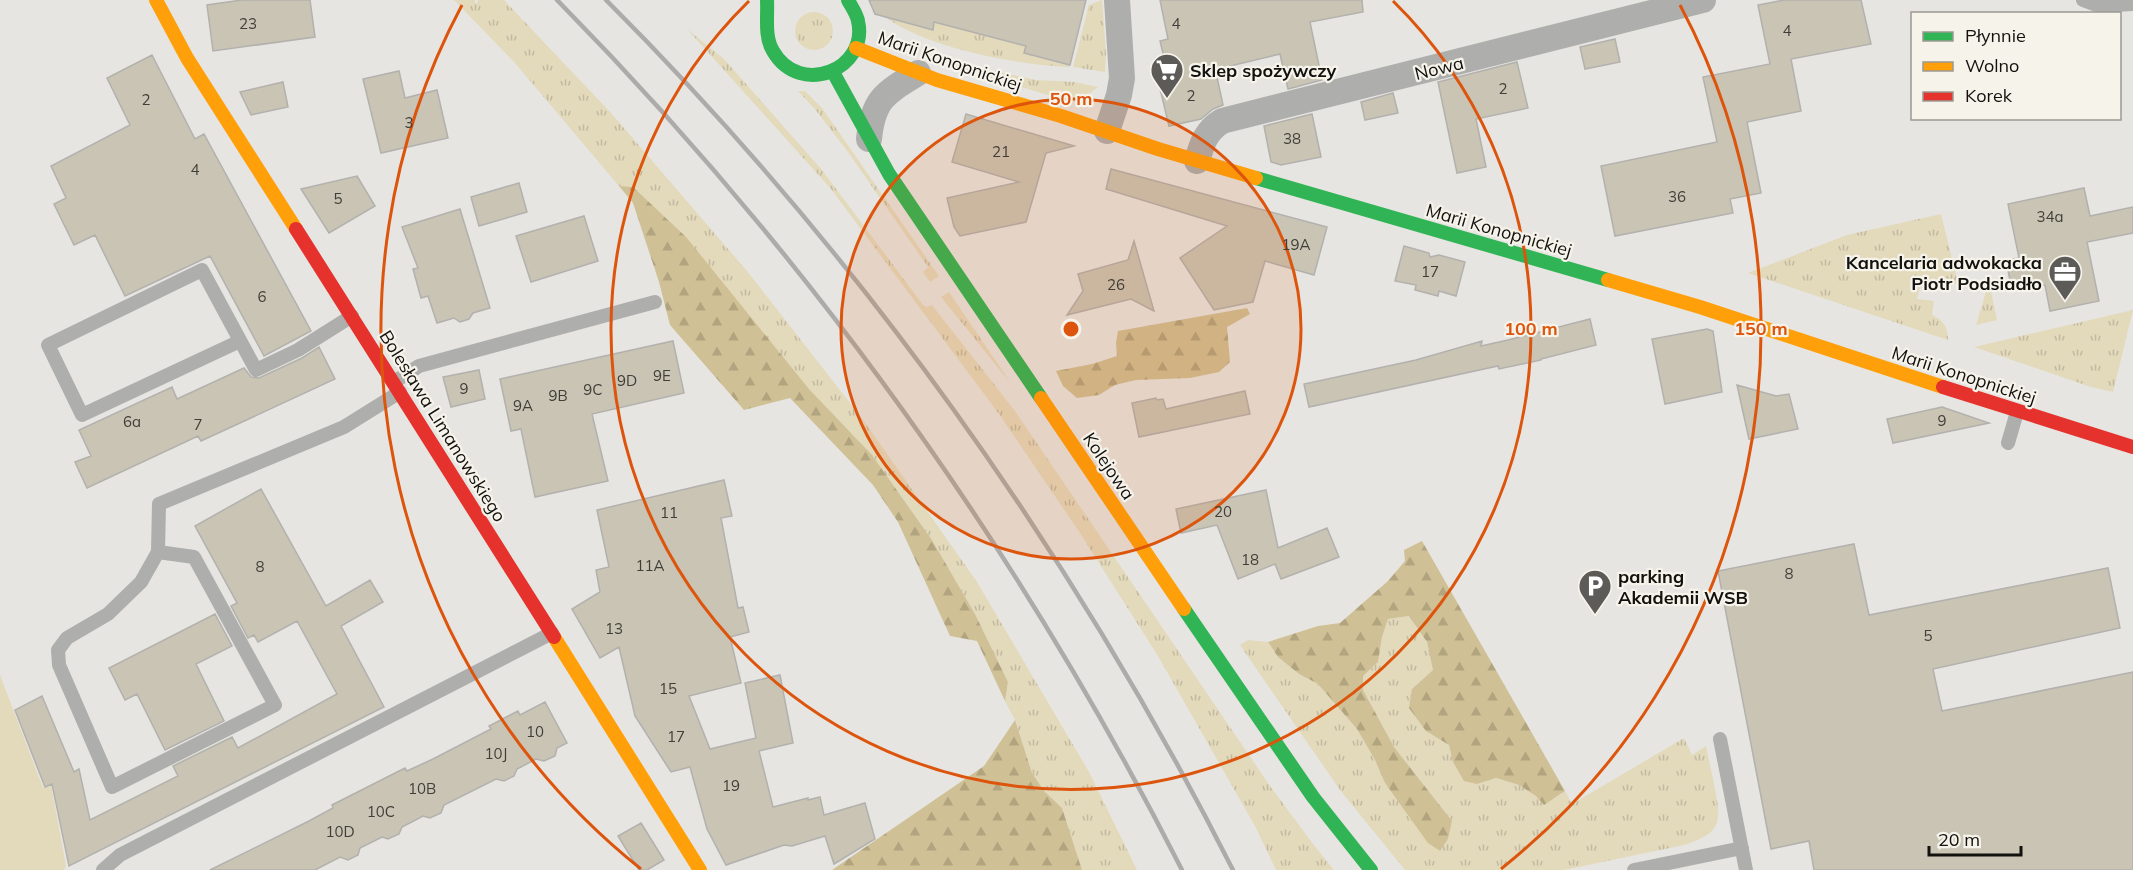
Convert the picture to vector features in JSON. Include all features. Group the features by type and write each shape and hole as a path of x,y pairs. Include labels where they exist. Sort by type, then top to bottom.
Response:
{"street":[{"name":"Bolesława Limanowskiego","path":"156,0 187,58 397,387 700,870"},
{"path":"767,0 769,41 777,57 784,65 802,75 812,76 833,72 847,62 856,48 859,25 848,0"},
{"path":"1107,131 1122,78 1117,0"},
{"name":"Nowa","path":"1197,161 1202,141 1207,133 1222,121 1703,0"},
{"name":"Marii Konopnickiej","path":"856,48 918,73 1197,161 1700,307 2017,412 2133,447"},
{"name":"Kolejowa","path":"833,72 889,174 1313,797 1371,870"},
{"path":"869,138 873,112 878,104 889,91 918,73"}],"lane":[{"path":"2083,0 2099,6 2133,4"},
{"path":"240,341 82,415 48,345 202,270 256,370 298,350 352,316"},
{"path":"158,552 194,557 275,705 112,787 59,665 58,650 67,638 108,614 141,582 158,552 159,504 344,427 397,387 419,366 655,302"},
{"path":"2008,443 2017,412"},
{"path":"103,870 120,855 552,633"},
{"path":"1720,739 1746,870"},
{"path":"1634,870 1742,848"}],"green space":[{"path":"454,0 475,0 477,4 478,0 504,0 611,113 747,271 861,417 977,582 1089,772 1137,870 1082,870 1062,808 1045,792 1032,773 1015,720 1005,701 1008,682 975,614 932,540 872,455 809,389 760,330 633,187 619,186 515,63"},
{"path":"1102,0 1105,72 1073,67 1089,5"},
{"path":"814,12 827,18 833,31 827,44 814,50 801,44 795,31 801,18"},
{"path":"885,17 933,29 934,22 1026,46 1024,53 1070,65 1069,67 1048,66 973,53 924,38"},
{"path":"687,29 724,59 822,170 923,305 927,307 932,305 1015,411 1270,786 1334,870 1276,870 1255,826 1158,656 1080,533 999,414 831,189"},
{"path":"951,62 993,73 994,71 1036,80 1075,82 1098,87 1084,98 1065,100 951,66"},
{"path":"798,91 805,91 822,108 939,276 930,282 923,272 928,267 848,152"},
{"path":"619,186 633,187 686,237 809,389 872,455 932,540 975,614 1008,682 1005,701 977,641 950,636 898,522 873,485 790,398 744,410 670,325 659,282 633,203"},
{"path":"1941,214 1958,283 1938,290 1920,287 1917,299 1934,301 1932,315 1944,324 1948,340 1748,273 1847,235"},
{"path":"1989,282 1997,320 1976,325"},
{"path":"949,292 1012,385 941,297"},
{"path":"1247,308 1250,314 1227,327 1230,362 1219,372 1190,378 1136,380 1115,385 1099,395 1077,398 1063,386 1056,371 1117,356 1118,331"},
{"path":"2133,310 2113,392 2091,387 1974,347"},
{"path":"1422,541 1565,791 1544,805 1536,796 1519,785 1496,778 1477,784 1464,781 1453,762 1449,745 1426,731 1409,708 1412,689 1433,670 1427,642 1409,616 1388,619 1378,662 1363,676 1363,690 1394,747 1452,821 1448,839 1440,851 1428,843 1385,783 1357,729 1318,684 1299,674 1278,657 1268,642 1318,626 1340,623 1388,581 1405,561 1404,550"},
{"path":"1409,616 1427,642 1433,670 1412,689 1426,731 1449,745 1453,762 1477,784 1496,778 1519,785 1536,796 1554,799 1565,791 1572,804 1684,738 1692,755 1706,746 1717,801 1716,826 1705,836 1684,845 1564,870 1405,870 1340,790 1240,645 1248,640 1268,642 1278,657 1299,674 1318,684 1357,729 1385,783 1439,851 1448,839 1452,821 1394,747 1363,690 1363,676 1378,662 1388,619"},
{"path":"0,675 43,788 51,785 66,866 64,870 0,870"},
{"path":"1015,720 1032,773 1045,792 1062,808 1082,870 832,870 984,766"}],"building":[{"path":"242,0 310,0 315,37 213,51 207,5"},
{"path":"869,0 1086,0 1070,65 1024,53 1026,46 934,22 933,30 875,14"},
{"path":"1160,0 1362,0 1363,12 1310,22 1322,80 1288,89 1280,54 1230,66 1232,74 1217,77 1223,105 1213,109 1201,119 1169,126 1155,68 1166,65 1160,41 1168,39"},
{"path":"1784,0 1861,0 1871,44 1791,59 1801,111 1747,122 1761,193 1730,199 1733,213 1615,236 1601,166 1717,142 1703,77 1770,64 1758,5"},
{"path":"1615,39 1620,62 1585,69 1580,47"},
{"path":"152,55 195,139 204,134 311,331 264,356 210,256 125,296 95,235 74,245 54,204 66,198 51,166 130,125 107,78"},
{"path":"1517,62 1528,108 1476,119 1486,167 1457,173 1438,82"},
{"path":"399,71 405,98 437,90 448,138 381,153 363,79"},
{"path":"283,82 288,107 251,115 240,92"},
{"path":"1393,93 1398,113 1365,120 1361,102"},
{"path":"966,114 1074,146 1046,153 1026,222 960,236 954,227 947,198 1019,182 952,162"},
{"path":"1312,114 1321,157 1281,165 1271,162 1264,126"},
{"path":"1111,169 1327,227 1314,275 1265,261 1253,302 1214,310 1180,258 1227,226 1106,189"},
{"path":"357,176 375,206 329,233 301,189"},
{"path":"519,183 527,212 479,226 471,197"},
{"path":"2084,188 2090,216 2133,207 2133,233 2087,242 2099,301 2050,311 2045,285 2012,291 2006,260 2019,258 2008,204"},
{"path":"460,209 490,308 473,313 469,319 460,322 454,318 437,323 428,296 421,298 413,269 418,268 402,227"},
{"path":"584,216 598,261 531,282 516,236"},
{"path":"1134,241 1154,311 1131,299 1067,315 1083,291 1078,274 1128,260"},
{"path":"1404,246 1429,253 1430,257 1439,255 1465,262 1456,296 1439,291 1438,296 1415,290 1416,285 1395,281"},
{"path":"1590,319 1596,345 1541,360 1499,369 1498,366 1309,407 1304,384 1416,360 1482,341 1481,346"},
{"path":"1707,329 1713,331 1722,392 1665,404 1652,339"},
{"path":"673,341 684,393 592,414 608,481 535,497 521,429 511,431 500,379"},
{"path":"319,347 335,379 201,441 198,436 87,488 75,462 91,456 79,430 172,387 177,399 244,368 251,377 259,378 302,358"},
{"path":"479,370 485,399 451,407 443,377"},
{"path":"1737,385 1776,396 1789,394 1798,429 1749,439"},
{"path":"1245,391 1250,414 1139,437 1132,403 1156,398 1157,400 1163,399 1166,409"},
{"path":"1942,407 1989,423 1893,443 1887,419"},
{"path":"724,480 732,516 721,518 738,608 743,607 749,632 730,637 741,683 689,696 710,749 756,738 745,683 780,675 793,743 759,751 773,807 820,797 824,815 865,803 875,839 834,864 825,836 792,846 784,845 726,865 707,829 690,767 671,772 635,716 619,647 600,658 572,609 600,592 596,570 609,567 597,510"},
{"path":"261,489 326,606 370,580 383,602 341,626 384,707 69,866 52,784 45,787 15,710 42,696 74,772 79,769 90,820 178,776 173,766 232,737 238,748 337,694 297,621 258,642 254,635 248,638 231,606 237,603 195,526"},
{"path":"1266,490 1278,548 1327,528 1339,557 1281,579 1275,564 1238,579 1217,525 1181,533 1176,509"},
{"path":"1854,544 1869,615 2108,568 2120,628 1933,669 1942,711 2133,672 2133,870 1814,870 1809,841 1771,849 1718,571"},
{"path":"215,614 232,646 196,664 224,721 165,750 137,694 125,700 109,668"},
{"path":"545,702 567,743 557,748 555,756 544,761 536,759 517,769 514,776 504,781 496,779 444,805 441,813 430,818 423,816 402,827 399,834 388,839 382,837 360,848 358,855 348,860 340,857 315,870 210,870 309,821 333,808 332,805 405,768 407,771 433,759 491,729 489,726 518,711 520,715"},
{"path":"641,823 664,860 647,870 639,870 618,836"}],"railway":[{"path":"557,0 650,98 738,199 823,303 903,411 979,521 1051,635 1119,751 1182,870"},
{"path":"606,0 699,97 788,198 873,303 954,410 1030,521 1102,635 1170,751 1233,870"}],"traffic: fast":[{"path":"767,0 767,32 773,51 785,65 799,73 815,75 830,72 843,64 853,53 859,38 858,21 848,0"},
{"path":"833,72 889,174 1041,398"},
{"path":"1256,178 1608,280"},
{"path":"1184,609 1313,797 1371,870"}],"traffic: slow":[{"path":"156,0 187,58 296,229"},
{"path":"856,48 937,80 1061,116 1158,149 1256,178"},
{"path":"1608,280 1700,307 1943,387"},
{"path":"1041,398 1184,609"},
{"path":"554,637 700,870"}],"traffic: jam":[{"path":"296,229 554,637"},
{"path":"1943,387 2133,447"}],"place":[{"name":"Sklep spożywczy","path":"1167,99"},
{"name":"Kancelaria adwokacka Piotr Podsiadło","path":"2065,301"},
{"name":"parking Akademii WSB","path":"1595,615"}]}
